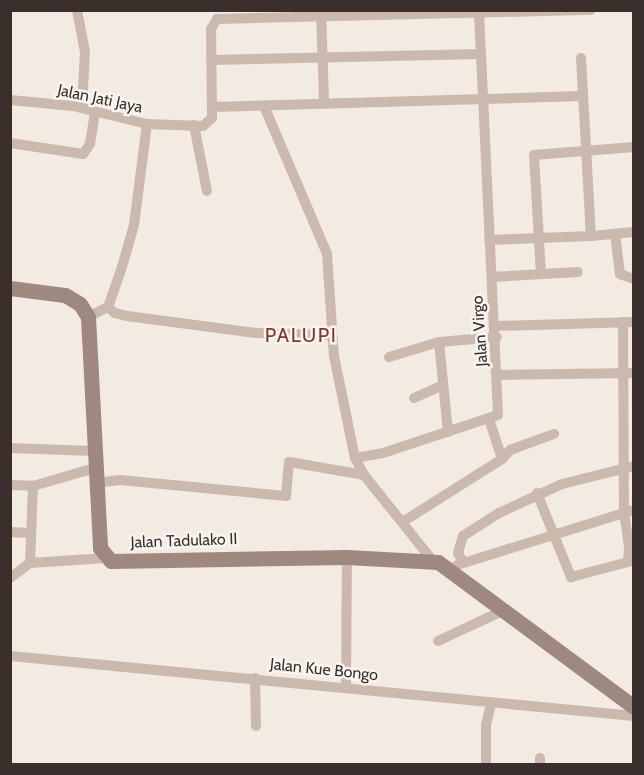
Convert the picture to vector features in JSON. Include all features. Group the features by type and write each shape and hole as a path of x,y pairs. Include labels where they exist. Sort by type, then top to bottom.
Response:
{"main road":[{"path":"10,288 64,295 80,304 88,317 100,548 106,558"},
{"name":"Jalan Tadulako II","path":"106,558 118,563 347,557 433,561 456,566 502,611 633,707"}],"street":[{"path":"77,10 85,52 82,108"},
{"path":"88,317 108,307 134,225 147,124 209,123 212,107 212,29 217,19 321,13 591,10"},
{"name":"Jalan Virgo","path":"479,12 499,411 489,418"},
{"path":"321,13 324,101"},
{"path":"212,60 481,54"},
{"path":"581,58 580,96 591,236"},
{"path":"212,107 482,96 580,96"},
{"name":"Jalan Jati Jaya","path":"10,100 82,108 147,124"},
{"path":"264,106 324,241 329,264 332,336 344,417 355,458 364,475 404,521 433,561"},
{"path":"10,143 83,154 90,144 95,112"},
{"path":"194,125 207,191"},
{"path":"541,274 534,155 633,147"},
{"path":"489,240 539,240 633,232"},
{"path":"615,234 620,274 633,279"},
{"path":"492,277 578,272"},
{"path":"108,307 114,313 127,316 256,333 332,336"},
{"path":"389,357 439,342 496,331 628,322 631,548 628,562 571,577 537,493"},
{"path":"439,342 448,432"},
{"path":"498,375 629,373"},
{"path":"414,398 443,386"},
{"path":"355,458 489,418 502,459"},
{"path":"404,521 502,459 510,450 554,434"},
{"path":"10,448 94,451"},
{"path":"10,485 33,486 96,475 120,480 286,496 289,462 364,475"},
{"path":"629,467 537,493 463,536 456,566 552,533 629,510"},
{"path":"30,563 29,533 33,486"},
{"path":"10,532 29,533"},
{"path":"346,687 347,557"},
{"path":"10,578 30,563 106,558"},
{"path":"438,641 502,611"},
{"name":"Jalan Kue Bongo","path":"10,656 633,716"},
{"path":"255,678 256,726"},
{"path":"486,765 486,725 491,703"}],"district":[{"name":"PALUPI","path":"301,335"}]}
